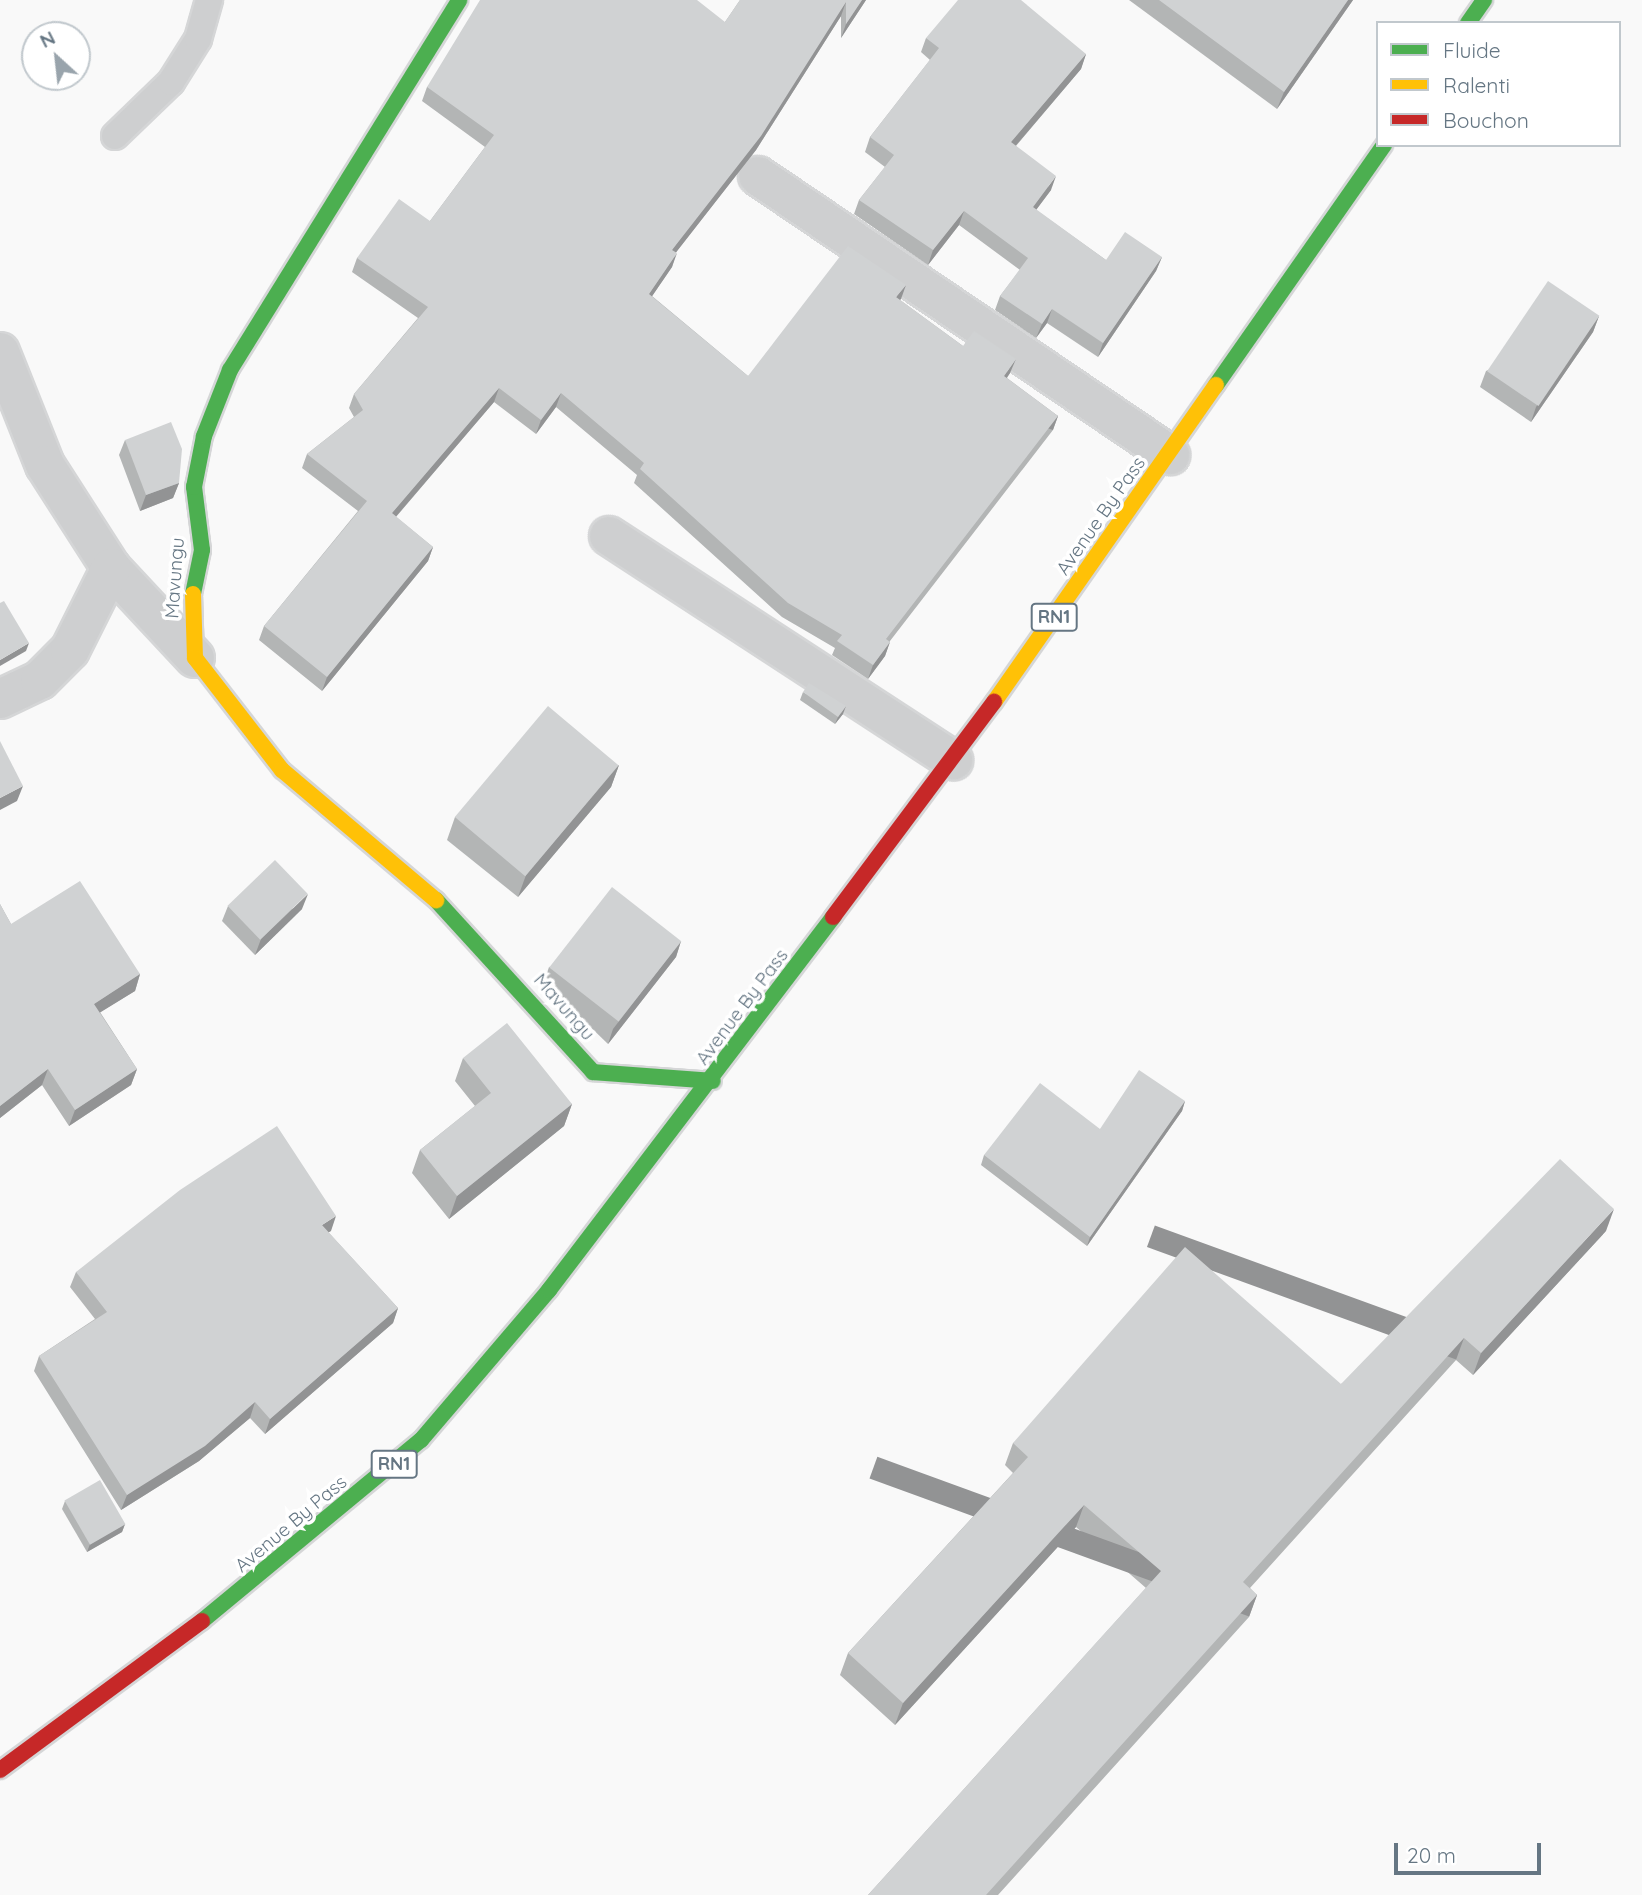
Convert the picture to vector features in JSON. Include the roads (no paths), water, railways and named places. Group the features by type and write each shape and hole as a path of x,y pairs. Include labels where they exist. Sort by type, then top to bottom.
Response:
{"main road":[{"name":"Mavungu","path":"459,0 230,370 208,425 194,487 202,550 191,605 195,658 282,770 461,921 593,1072 713,1081"},
{"path":"1469,21 1484,0"},
{"name":"Avenue By Pass","path":"0,1770 260,1578 421,1440 713,1081 953,760 1170,455 1383,147"}],"street":[{"path":"758,176 1170,455"},
{"path":"0,352 45,464 111,568 195,658"},
{"path":"609,536 953,760"},
{"path":"0,699 40,680 70,650 111,568"}],"lane":[{"path":"115,136 172,82 198,39 209,0"}]}
